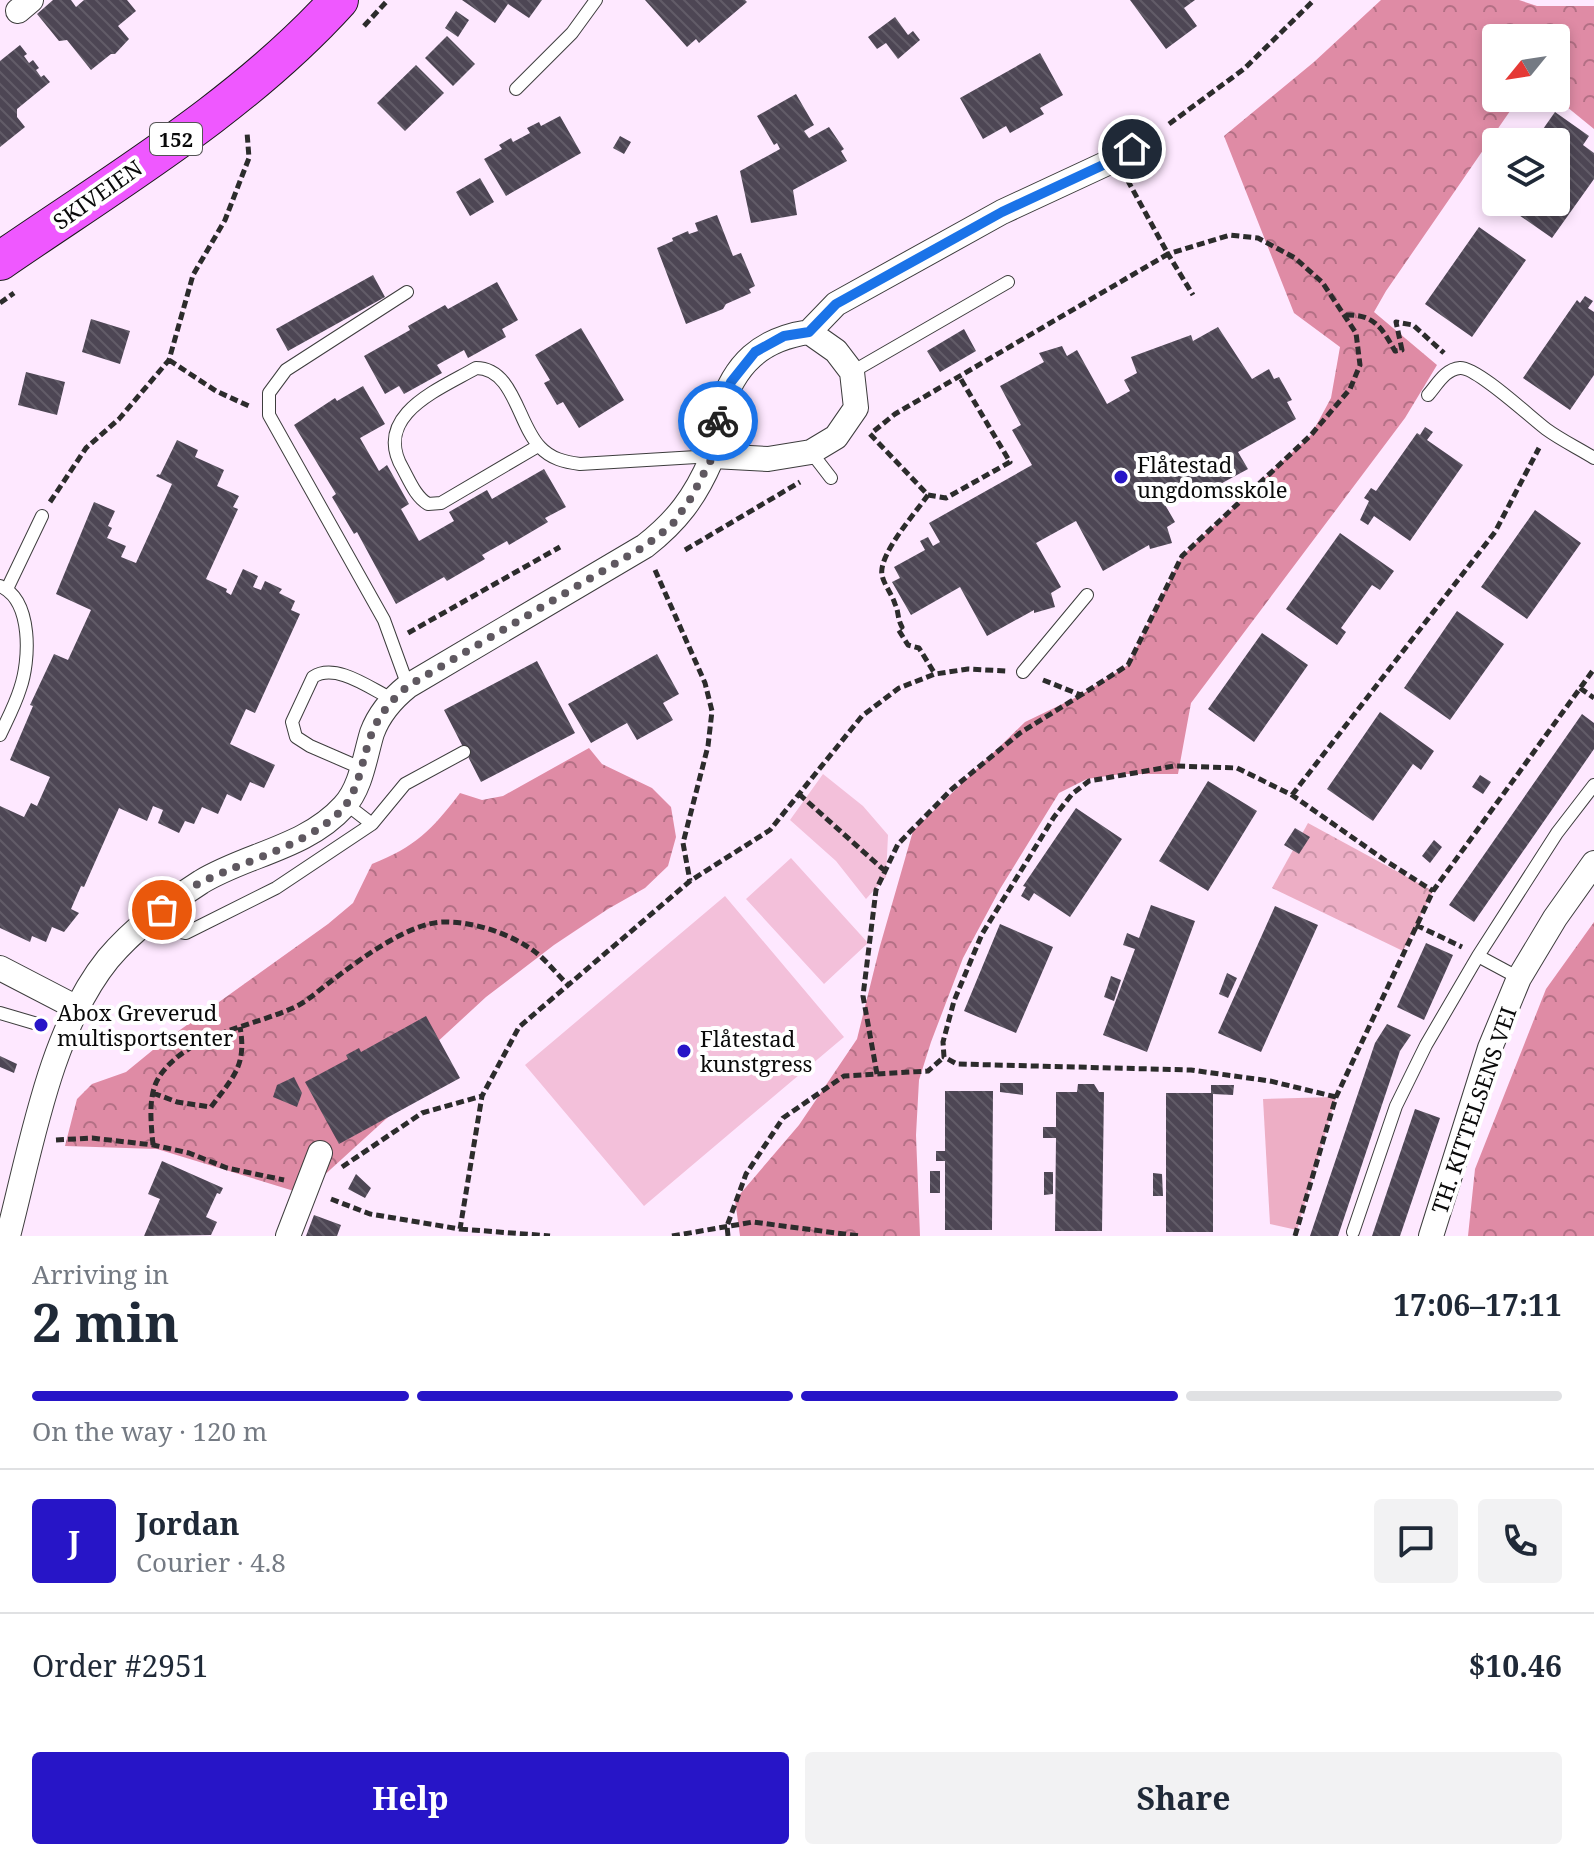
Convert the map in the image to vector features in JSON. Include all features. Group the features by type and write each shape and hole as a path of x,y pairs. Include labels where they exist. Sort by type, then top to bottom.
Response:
{"main road":[{"name":"SKIVEIEN","path":"0,261 223,106 283,55 339,0"}],"street":[{"path":"8,1236 56,1058 77,1008 107,960 141,924 204,880 280,849 320,827 346,804 363,769 373,730 400,693 645,546 672,525 691,498 713,456 719,413 731,382 755,352 784,336 809,332 836,304 1002,212 1116,159 1149,138"},
{"path":"713,456 822,466 836,437 856,408 852,372 836,351 809,332"},
{"name":"TH. KITTELSENS VEI","path":"1431,1236 1490,1048 1519,978 1555,918 1594,863"},
{"path":"0,968 77,1008"},
{"path":"288,1236 320,1153"}],"lane":[{"path":"516,89 572,33 596,0"},
{"path":"852,372 1008,282"},
{"path":"363,769 296,737 292,722 313,677 319,674 341,674 400,693 391,643 384,620 269,415 269,393 286,370 407,292"},
{"path":"538,446 441,503 428,504 421,500 398,460 395,446 396,432 412,405 476,368 487,368 496,372 538,446 555,458 580,464 713,456"},
{"path":"1428,395 1447,373 1460,368 1494,386 1548,430 1594,458"},
{"path":"0,735 21,688 27,626 20,606 4,588 42,516"},
{"path":"1023,672 1087,595"},
{"path":"141,924 186,933 276,888 372,824 405,784 464,752"},
{"path":"1353,1232 1396,1106 1426,1045 1478,956 1557,833 1594,785"},
{"path":"346,804 372,824"},
{"path":"1478,956 1519,978"},
{"path":"0,1013 34,1023"}],"path":[{"path":"1149,138 1244,69 1314,0"},
{"path":"42,516 60,483 86,448 119,419 169,360 193,275 225,220 249,158 247,132"},
{"path":"1116,159 1193,295"},
{"path":"877,1074 863,996 876,890 898,844 952,789 1020,733 1128,665 1182,556 1311,435 1350,389 1360,365 1356,333 1322,282 1295,258 1258,238 1230,235 1168,254 959,376 895,414 868,435 928,495 937,499 946,498 1010,462 959,376"},
{"path":"1345,315 1363,315 1379,326 1395,351 1402,350 1396,322 1413,325 1460,368"},
{"path":"169,360 216,391 269,415"},
{"path":"1292,795 1495,532 1548,430"},
{"path":"680,552 822,466"},
{"path":"928,495 900,533 883,562 881,572 898,608 897,617 902,627 899,631 908,645 919,648 935,674"},
{"path":"645,546 705,683 712,711 708,746 683,843 690,881"},
{"path":"391,643 560,547"},
{"path":"460,1229 482,1096 519,1027 690,881 770,830 862,716 899,688 935,674 968,669 1023,672 1081,695"},
{"path":"1295,1236 1336,1097 1433,891 1594,669"},
{"path":"1580,688 1594,698"},
{"path":"944,1057 943,1042 954,1001 982,934 1054,817 1081,786 1101,778 1199,765 1237,768 1292,795 1433,891"},
{"path":"799,794 885,871"},
{"path":"153,1145 153,1093 159,1076 173,1060 197,1044 299,1006 359,961 416,928 440,922 471,924 509,937 534,951 568,985"},
{"path":"1416,925 1438,935"},
{"path":"1377,1006 1386,1011"},
{"path":"153,1093 177,1102 211,1107 234,1075 244,1050 240,1027"},
{"path":"728,1236 727,1226 746,1174 783,1118 844,1076 928,1071 944,1057"},
{"path":"944,1057 957,1064 968,1065 1227,1073 1336,1097"},
{"path":"308,1190 422,1113 482,1096"},
{"path":"38,1124 59,1142 92,1138 153,1145 189,1153 242,1172 275,1176 370,1214 460,1229 550,1236"},
{"path":"672,1236 753,1222 859,1236"}],"green space":[{"path":"1381,0 1519,0 1537,6 1594,6 1594,129 1570,109 1570,24 1482,24 1482,112 1509,112 1498,128 1482,128 1482,152 1374,312 1437,365 1405,418 1191,703 1178,774 1121,774 1087,779 1059,793 1000,889 963,958 919,1080 916,1135 920,1236 740,1236 735,1200 799,1125 857,1039 913,831 1025,722 1081,695 1128,665 1182,556 1311,435 1331,398 1340,347 1294,313 1224,136 1314,62"},
{"path":"589,748 602,764 652,788 671,807 676,837 668,866 645,888 554,945 486,997 434,1045 387,1118 320,1179 294,1191 157,1149 65,1146 77,1099 92,1084 126,1072 328,924 353,903 372,864 422,836 460,793 482,800 503,796"},
{"path":"1308,823 1433,891 1403,951 1272,888"},
{"path":"1594,922 1594,1236 1468,1236 1475,1169 1546,989"},
{"path":"1336,1097 1297,1230 1270,1224 1263,1099"}],"shaded area":[{"path":"823,774 863,806 888,835 886,877 866,899 836,861 790,820"},
{"path":"791,858 868,943 824,984 746,899"},
{"name":"Flåtestad kunstgress","path":"725,896 844,1037 644,1206 525,1065"}],"building":[{"path":"53,0 71,0 76,7 84,0 127,0 136,11 118,26 129,39 115,54 91,70 67,40 59,41 37,14"},
{"path":"462,0 542,0 529,18 508,4 495,23"},
{"path":"645,0 747,2 699,43 696,39 687,47"},
{"path":"1130,0 1195,0 1184,8 1197,26 1166,49"},
{"path":"456,11 469,20 458,37 445,28"},
{"path":"895,17 908,35 913,31 920,40 898,59 886,43 877,49 868,37"},
{"path":"447,36 475,64 453,86 425,58"},
{"path":"20,45 29,63 33,60 41,77 44,75 50,82 17,109 17,117 25,127 0,147 0,61"},
{"path":"1040,53 1063,95 1040,108 1044,114 1010,133 1006,126 983,139 960,98"},
{"path":"416,65 444,93 405,131 377,103"},
{"path":"796,94 814,125 804,131 809,138 829,127 844,149 841,151 847,161 793,190 797,215 751,223 740,171 780,149 777,143 774,145 757,116"},
{"path":"1555,112 1589,136 1583,145 1594,153 1594,179 1570,213 1570,128 1544,128"},
{"path":"560,116 581,153 506,196 484,159 502,149 499,145 511,138 513,142 530,133 527,128 539,122 541,126"},
{"path":"620,136 631,142 624,154 613,148"},
{"path":"480,178 494,202 470,216 456,192"},
{"path":"717,215 733,256 741,253 755,286 749,289 751,293 726,304 723,309 686,324 657,248 688,231 689,234 698,231 695,223"},
{"path":"1520,216 1568,216 1552,238"},
{"path":"1479,227 1526,260 1472,337 1425,304"},
{"path":"373,275 385,297 288,351 276,329"},
{"path":"497,282 518,320 502,329 506,337 468,358 464,350 437,365 442,373 404,394 399,386 385,394 364,356 410,330 408,326 445,305 448,309"},
{"path":"1585,296 1593,301 1588,308 1594,312 1594,375 1570,410 1523,378 1577,300 1580,303"},
{"path":"91,319 130,331 120,364 82,352"},
{"name":"Flåtestad ungdomsskole","path":"1218,327 1252,379 1269,369 1274,379 1279,377 1292,400 1287,402 1296,419 1238,452 1248,469 1200,495 1195,486 1164,503 1175,522 1167,527 1172,543 1150,549 1149,545 1103,571 1076,521 1036,543 1061,587 1051,593 1055,607 1034,613 1034,610 987,636 960,587 911,615 892,582 900,578 894,567 925,550 920,541 928,537 933,546 940,542 929,523 1032,465 1012,430 1021,425 1000,386 1044,362 1039,353 1062,346 1067,356 1077,350 1107,404 1130,391 1124,380 1137,373 1131,357 1191,335 1193,341"},
{"path":"581,328 624,400 579,428 563,402 557,405 544,383 550,380 535,355"},
{"path":"964,329 976,351 940,372 927,351"},
{"path":"26,372 65,382 57,415 18,405"},
{"path":"363,386 385,424 360,438 379,471 387,465 409,504 401,509 419,541 454,521 449,512 487,490 492,499 544,469 566,507 545,518 548,522 509,545 507,541 482,555 485,559 447,581 444,577 396,604 357,532 354,534 332,497 336,494 294,425 335,398 337,401"},
{"path":"1425,427 1433,432 1427,440 1463,465 1410,541 1374,516 1368,525 1360,520 1369,501 1364,498 1371,488 1376,491 1417,433 1420,435"},
{"path":"177,440 198,450 195,457 224,470 217,486 239,496 233,507 238,509 206,579 227,589 226,592 231,595 243,569 258,576 253,587 261,590 265,581 282,589 279,593 295,601 291,610 300,614 255,713 246,709 230,744 275,765 264,788 250,782 241,801 227,794 218,814 202,807 194,824 185,821 179,833 158,823 163,810 153,806 147,821 119,808 71,909 79,913 64,932 52,927 46,942 32,936 30,942 0,928 0,806 24,817 31,803 37,806 50,777 10,760 33,706 30,705 54,654 68,660 91,610 56,594 94,502 115,511 108,526 112,528 107,538 126,546 121,557 136,563 172,484 156,476 160,475"},
{"path":"1535,510 1581,543 1527,619 1481,587"},
{"path":"1340,533 1394,571 1380,590 1372,585 1341,628 1346,632 1337,645 1286,609"},
{"path":"1457,611 1504,644 1450,720 1404,688"},
{"path":"1262,633 1308,665 1254,742 1208,709"},
{"path":"657,654 679,694 663,703 673,720 637,740 627,723 591,743 568,704"},
{"path":"537,661 575,733 481,782 444,710"},
{"path":"1380,712 1434,751 1421,770 1413,764 1373,821 1327,789"},
{"path":"1582,714 1594,723 1594,749 1474,922 1449,905"},
{"path":"1480,775 1491,782 1483,794 1472,787"},
{"path":"1208,781 1257,811 1208,891 1159,861"},
{"path":"1076,808 1122,839 1070,917 1034,893 1029,901 1021,896 1026,887 1023,886"},
{"path":"1295,828 1310,837 1299,854 1284,845"},
{"path":"1434,840 1442,847 1430,863 1422,856"},
{"path":"1151,905 1195,921 1147,1052 1103,1035 1135,949 1123,945 1127,933 1139,938"},
{"path":"1275,906 1318,925 1261,1052 1218,1033"},
{"path":"1000,924 1053,947 1016,1033 964,1011"},
{"path":"1426,943 1453,955 1424,1020 1397,1007"},
{"path":"1227,973 1237,978 1228,998 1219,994"},
{"path":"1111,976 1121,980 1114,1001 1104,997"},
{"path":"426,1016 460,1078 339,1144 305,1082 348,1059 346,1055 359,1048 361,1052"},
{"path":"1387,1024 1411,1035 1400,1051 1338,1236 1310,1236 1375,1043"},
{"path":"0,1056 17,1064 14,1073 0,1067"},
{"path":"294,1077 302,1093 297,1107 273,1097 277,1085"},
{"path":"1000,1083 1023,1083 1023,1095 1000,1092"},
{"path":"1078,1084 1094,1084 1099,1092 1104,1092 1102,1231 1055,1231 1056,1138 1043,1138 1043,1127 1056,1127 1056,1092 1077,1092"},
{"path":"1211,1085 1234,1085 1233,1095 1213,1094 1213,1232 1166,1232 1166,1093 1211,1093"},
{"path":"945,1091 993,1091 992,1230 945,1230 945,1161 936,1161 936,1151 945,1151"},
{"path":"1415,1109 1440,1118 1400,1236 1372,1236"},
{"path":"162,1161 223,1188 220,1194 217,1193 206,1217 217,1222 211,1235 144,1236 160,1199 148,1194"},
{"path":"930,1171 940,1171 940,1193 930,1193"},
{"path":"1044,1172 1053,1172 1053,1194 1044,1195"},
{"path":"1153,1173 1162,1174 1163,1196 1153,1196"},
{"path":"356,1174 371,1188 365,1198 348,1189"},
{"path":"314,1215 341,1225 337,1236 306,1236"}],"way so far":[{"path":"162,910 204,880 280,849 320,827 346,804 363,769 373,730 392,699 408,686 645,546 672,525 691,498 713,456 718,421"}],"place":[{"name":"Flåtestad ungdomsskole","path":"1121,477"},
{"name":"Abox Greverud multisportsenter","path":"41,1025"},
{"name":"Flåtestad kunstgress","path":"684,1051"}],"route":[{"path":"718,421 731,382 755,352 784,336 809,332 836,304 1002,212 1132,149"}]}
